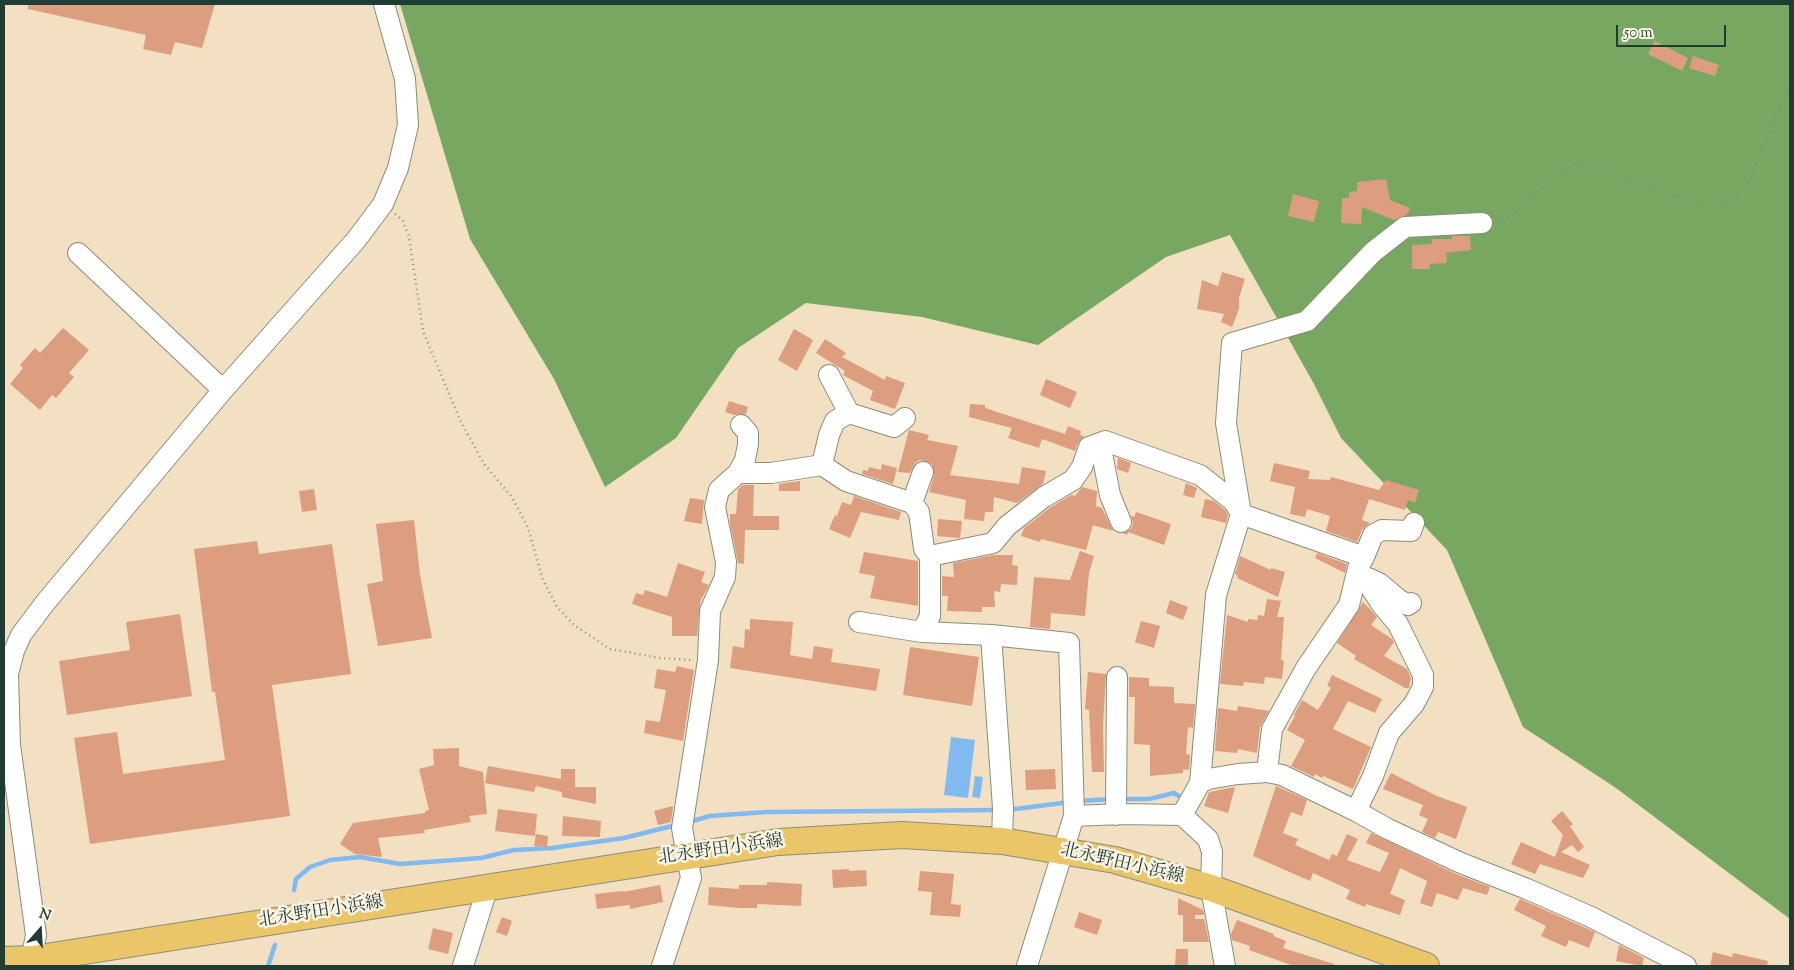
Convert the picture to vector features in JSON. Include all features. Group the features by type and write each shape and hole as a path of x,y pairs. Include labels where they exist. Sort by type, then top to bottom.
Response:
{"main road":[{"name":"北永野田小浜線","path":"4,960 32,962 488,886 778,842 892,835 1003,823 1064,850 1115,860 1211,888 1426,966"}],"street":[{"path":"32,962 36,935 10,744 8,674 14,651 21,635 45,603 223,390 320,282 383,204 398,168 408,125 405,78 384,4"},
{"path":"1185,810 1199,785 1216,594 1241,514 1226,424 1232,343 1307,320 1373,252 1405,227 1482,223"},
{"path":"78,253 223,390"},
{"path":"829,375 849,413 894,427 905,418"},
{"path":"822,466 829,435 835,421 849,413"},
{"path":"662,966 690,878 683,821 708,660 710,611 725,576 726,562 715,507 719,490 738,473 745,460 748,433 741,425"},
{"path":"930,556 993,543 1007,526 1044,497 1073,480 1082,467 1089,448 1105,441 1200,475 1234,502 1241,514 1361,567 1398,599 1408,604 1411,603"},
{"path":"1100,443 1110,495 1121,522"},
{"path":"738,473 771,473 822,466 846,481 912,503 919,512 924,549 930,556 930,616 922,632"},
{"path":"912,503 923,472"},
{"path":"1267,772 1272,729 1306,668 1348,605 1373,535 1382,530 1411,531 1414,523"},
{"path":"1356,811 1373,776 1389,734 1414,704 1423,686 1423,675 1398,624 1361,567"},
{"path":"859,622 922,632 991,635 1069,643 1073,806 1064,850 1028,966"},
{"path":"991,635 1003,823"},
{"path":"1116,804 1117,677"},
{"path":"1199,785 1208,779 1267,772 1282,775 1356,811 1388,830 1591,918 1686,966"},
{"path":"1073,806 1116,804 1185,810 1208,839 1212,852 1211,888 1225,966"},
{"path":"463,966 488,886"}],"path":[{"path":"1482,223 1508,217 1523,206 1547,182 1575,164 1606,169 1681,199 1714,205 1734,200 1748,184 1786,90 1790,87"},
{"path":"383,204 403,222 409,237 424,331 460,420 484,464 512,497 528,528 543,580 557,607 574,625 610,648 660,658 708,660"}],"green space":[{"path":"400,4 1790,4 1790,919 1616,788 1523,727 1447,550 1341,438 1314,384 1230,235 1166,257 1038,345 922,317 806,303 738,348 676,438 605,487 554,379 470,239"}],"water":[{"path":"951,737 975,740 968,798 944,795"},
{"path":"975,776 983,777 980,798 972,797"}],"building":[{"path":"28,4 215,4 202,48 175,42 171,55 143,49 146,35 28,9"},
{"path":"1655,41 1688,58 1682,71 1648,54"},
{"path":"1693,56 1719,65 1715,76 1689,68"},
{"path":"1386,179 1390,200 1410,208 1407,215 1394,220 1362,207 1361,224 1341,223 1342,198 1349,198 1349,192 1357,191 1357,182"},
{"path":"1293,194 1319,201 1314,222 1288,216"},
{"path":"1452,236 1470,236 1471,250 1446,253 1447,263 1430,264 1430,269 1412,269 1412,245 1432,244 1432,239 1452,239"},
{"path":"1222,272 1245,279 1239,298 1239,309 1232,327 1221,322 1224,314 1197,309 1202,280 1218,286"},
{"path":"63,328 89,350 69,373 74,377 56,398 52,395 40,410 10,384 23,368 20,365 35,348 40,353"},
{"path":"794,329 813,340 797,371 778,360"},
{"path":"825,339 846,353 842,357 885,380 886,376 905,383 895,409 870,400 873,391 843,375 845,371 816,353"},
{"path":"1046,379 1077,392 1070,408 1040,395"},
{"path":"729,401 748,407 746,414 734,415 725,412"},
{"path":"970,404 985,405 985,408 1065,434 1068,426 1081,431 1080,435 1084,436 1078,443 1075,451 1042,439 1039,448 1008,438 1012,428 969,417"},
{"path":"909,430 929,435 927,440 958,446 950,475 1019,484 1022,467 1046,471 1043,484 1017,503 994,497 993,512 985,512 984,521 964,519 966,500 929,492 934,475 932,464 920,460 915,463 910,473 898,472"},
{"path":"1118,458 1131,463 1128,473 1117,469"},
{"path":"1274,463 1310,471 1308,479 1330,480 1331,477 1379,490 1386,480 1419,490 1415,503 1408,500 1405,510 1369,499 1362,520 1370,523 1362,530 1357,542 1326,531 1330,516 1307,509 1305,517 1290,514 1295,487 1270,481"},
{"path":"882,464 897,468 893,484 862,474 863,470 868,471 869,467 881,470"},
{"path":"800,481 800,491 779,491 779,484"},
{"path":"1186,483 1197,488 1194,498 1183,495"},
{"path":"743,485 754,485 753,516 779,516 779,530 745,530 744,564 738,563 730,523 730,514 736,514 738,489"},
{"path":"1082,487 1097,491 1096,506 1102,508 1113,531 1093,525 1086,550 1041,539 1040,542 1021,536 1024,528 1051,507 1071,495 1075,496"},
{"path":"314,489 317,510 302,512 299,491"},
{"path":"854,496 901,512 899,520 861,512 850,538 829,529 835,515 837,516 842,502 851,505"},
{"path":"690,498 704,500 702,524 684,521"},
{"path":"1205,499 1214,501 1225,510 1228,515 1226,523 1201,517"},
{"path":"1136,512 1171,524 1164,545 1128,532 1127,535 1123,533 1131,529 1133,523 1131,516 1134,517"},
{"path":"938,519 962,521 960,538 937,536"},
{"path":"414,520 420,575 432,638 378,646 367,584 383,581 376,524"},
{"path":"257,541 259,554 332,544 351,674 272,685 290,816 90,844 74,738 117,732 123,774 225,760 215,692 212,692 194,549"},
{"path":"1080,551 1094,556 1089,573 1085,616 1051,613 1050,629 1030,627 1034,577 1070,580"},
{"path":"864,552 918,561 918,606 870,598 875,576 859,573"},
{"path":"1317,553 1347,564 1345,573 1315,558"},
{"path":"993,555 1013,555 1012,565 1018,566 1017,585 1001,584 1000,592 994,591 995,607 982,607 982,612 947,611 948,596 942,596 942,576 954,577 953,563"},
{"path":"1240,556 1271,570 1271,568 1285,572 1278,597 1237,578 1238,576 1235,574"},
{"path":"678,563 705,572 701,582 709,585 700,602 697,636 672,636 672,617 632,604 636,593 643,595 645,590 667,597"},
{"path":"1267,599 1281,601 1277,617 1284,617 1281,660 1284,661 1282,679 1265,677 1264,684 1244,682 1243,686 1220,684 1227,615 1248,622 1248,619 1257,620 1258,615 1264,616"},
{"path":"1170,600 1188,607 1183,620 1166,613"},
{"path":"1363,602 1377,617 1371,625 1394,642 1384,656 1407,669 1411,678 1409,688 1405,688 1354,659 1356,656 1337,643"},
{"path":"180,614 192,696 67,715 59,661 130,650 126,622"},
{"path":"750,619 793,622 790,655 812,659 814,646 833,649 831,662 880,669 876,691 730,668 733,646 744,648 745,629 750,630"},
{"path":"1141,621 1160,626 1154,648 1135,642"},
{"path":"910,647 979,657 972,706 903,695"},
{"path":"677,666 694,670 683,741 644,733 646,720 660,722 666,690 654,688 657,669 675,672"},
{"path":"1088,672 1106,674 1103,725 1104,772 1092,772 1089,710 1085,709"},
{"path":"1332,675 1382,699 1375,713 1348,701 1333,729 1371,747 1353,789 1323,776 1322,778 1315,774 1314,777 1291,766 1305,740 1287,730 1302,700 1318,710 1331,688 1327,686"},
{"path":"1129,677 1149,678 1149,686 1174,687 1174,703 1195,704 1193,728 1188,727 1186,754 1190,755 1189,770 1183,769 1183,773 1150,776 1150,745 1134,744 1135,697 1129,697"},
{"path":"1238,706 1269,711 1260,727 1257,753 1238,749 1237,753 1215,751 1218,708 1237,711"},
{"path":"459,748 459,766 483,772 487,814 469,816 471,822 424,830 425,833 378,838 382,857 355,854 340,844 353,823 425,813 425,811 429,810 419,769 434,765 433,749"},
{"path":"488,766 561,779 561,769 575,769 575,787 596,787 596,804 562,797 562,792 536,786 534,792 485,783"},
{"path":"1055,769 1056,789 1026,790 1025,770"},
{"path":"1391,773 1437,796 1467,807 1456,839 1438,832 1435,838 1422,832 1428,819 1419,815 1423,805 1383,789"},
{"path":"1276,786 1307,800 1302,816 1291,812 1283,833 1298,839 1295,845 1329,860 1332,854 1337,856 1347,834 1358,839 1347,860 1380,872 1389,853 1366,843 1371,833 1456,874 1490,887 1487,895 1463,888 1458,900 1437,893 1432,907 1420,903 1427,881 1400,868 1390,894 1405,900 1400,915 1366,904 1365,907 1346,899 1350,890 1313,873 1310,881 1253,856"},
{"path":"1235,787 1228,813 1204,806 1209,792"},
{"path":"673,806 671,822 658,825 654,811"},
{"path":"498,809 537,814 535,836 495,831"},
{"path":"1562,811 1573,824 1570,826 1584,847 1578,852 1572,845 1561,852 1590,865 1583,878 1540,864 1535,874 1511,864 1521,842 1555,857 1563,835 1551,821"},
{"path":"563,816 601,821 600,837 562,836"},
{"path":"536,834 548,836 547,847 534,846"},
{"path":"849,869 849,871 866,870 867,886 833,888 832,870"},
{"path":"920,871 954,874 951,904 961,905 960,917 930,915 932,892 918,891"},
{"path":"767,882 802,884 801,906 757,904 757,908 739,908 708,905 709,887 739,889 739,885 767,885"},
{"path":"660,885 663,902 630,909 630,905 597,909 595,894 623,892"},
{"path":"1178,898 1203,910 1204,915 1195,915 1195,919 1204,919 1209,942 1183,942 1183,915 1178,915"},
{"path":"1520,899 1595,932 1589,948 1569,940 1566,947 1541,936 1546,926 1514,910"},
{"path":"1079,912 1102,920 1097,935 1074,927"},
{"path":"502,917 512,921 507,936 496,932"},
{"path":"1237,920 1274,934 1273,936 1286,941 1283,948 1334,964 1334,966 1294,966 1249,950 1250,946 1232,940 1231,934"},
{"path":"433,928 453,933 448,954 428,949"},
{"path":"1619,945 1644,958 1642,966 1616,961"},
{"path":"1176,949 1188,949 1188,966 1175,966"},
{"path":"1713,952 1732,957 1733,953 1768,961 1767,966 1710,966"}],"waterway":[{"path":"1122,799 1149,799 1174,793 1182,798"},
{"path":"1080,801 1112,799"},
{"path":"1008,810 1070,802"},
{"path":"689,822 710,816 766,812 998,810"},
{"path":"294,890 296,879 310,867 330,860 360,857 400,864 481,858 514,850 552,848 624,838 676,825"},
{"path":"268,966 275,945"}]}
